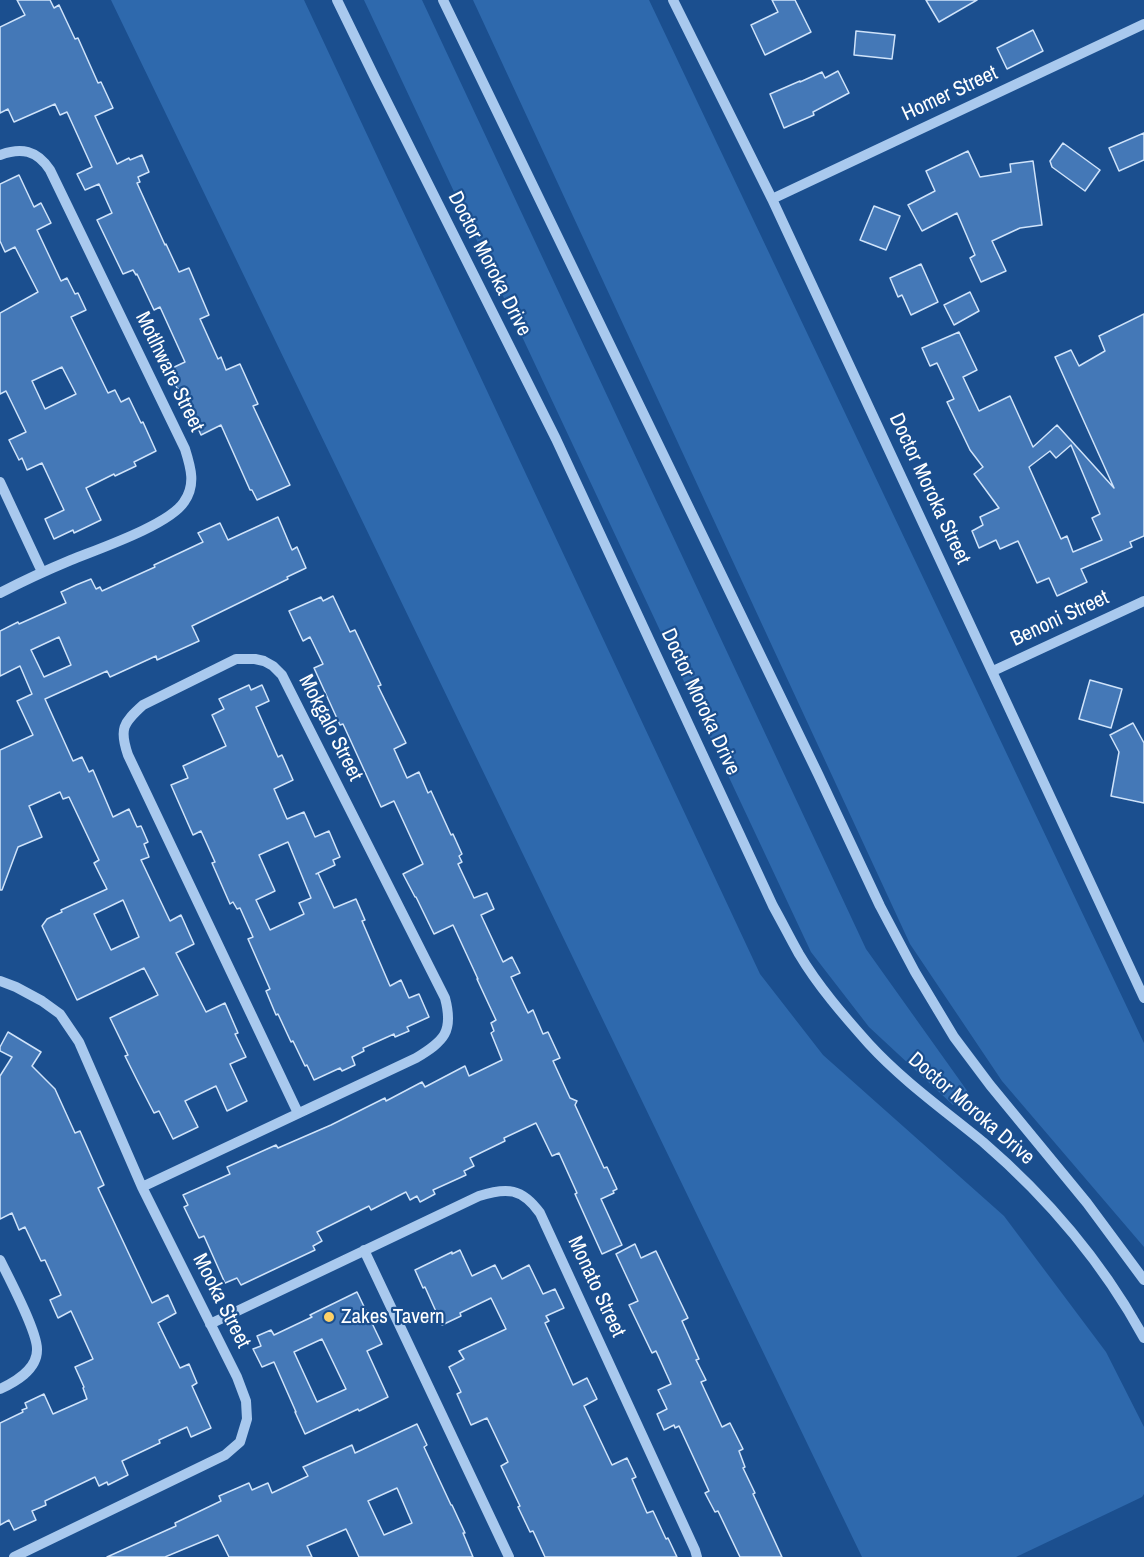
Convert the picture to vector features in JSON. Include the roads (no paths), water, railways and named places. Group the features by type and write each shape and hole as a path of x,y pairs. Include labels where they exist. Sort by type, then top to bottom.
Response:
{"street":[{"name":"Doctor Moroka Drive","path":"337,0 556,439 774,906 799,954 831,999 870,1045 906,1080 1019,1174 1062,1220 1089,1252 1144,1338"},
{"name":"Doctor Moroka Drive","path":"443,0 880,906 915,972 954,1037 990,1085 1087,1203 1144,1280"},
{"name":"Doctor Moroka Street","path":"673,0 772,199 1144,998"},
{"name":"Homer Street","path":"772,199 1144,24"},
{"name":"Motlhware Street","path":"0,155 12,151 34,154 44,161 50,170 185,450 191,468 192,483 184,502 172,514 153,525 42,572 0,593"},
{"path":"0,482 42,572"},
{"name":"Benoni Street","path":"993,671 1144,601"},
{"name":"Mokgalo Street","path":"142,1187 416,1058 433,1047 447,1031 449,1015 445,998 282,675 264,661 236,659 143,705 124,725 123,741 298,1113"},
{"name":"Mooka Street","path":"0,981 42,1001 60,1014 79,1042 142,1187 237,1377 246,1401 248,1419 240,1442 225,1455 14,1557"},
{"name":"Monato Street","path":"210,1324 479,1196 509,1190 521,1195 540,1213 697,1557"},
{"path":"364,1250 509,1557"},
{"path":"0,1260 32,1329 38,1349 30,1368 17,1381 0,1389"}],"place":[{"name":"Zakes Tavern","path":"329,1317"}]}
